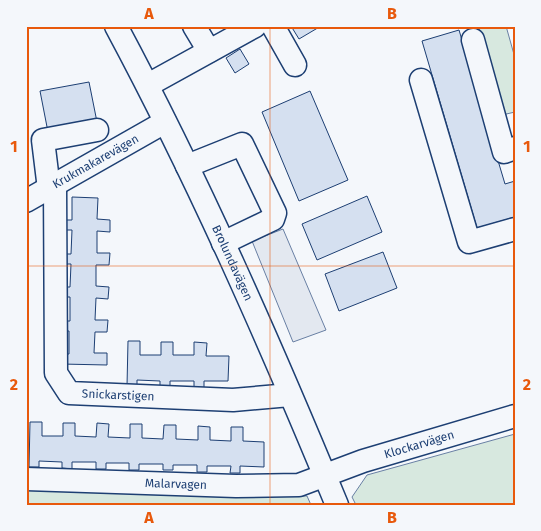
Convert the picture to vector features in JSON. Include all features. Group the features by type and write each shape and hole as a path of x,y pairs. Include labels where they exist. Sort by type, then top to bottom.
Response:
{"street":[{"name":"Brolundavägen","path":"116,26 148,85 223,243 337,505"},
{"path":"194,26 209,51"},
{"path":"148,85 255,26"},
{"path":"272,26 295,64"},
{"path":"473,40 504,152 515,148"},
{"path":"421,80 469,242 515,229"},
{"name":"Krukmakarevägen","path":"26,201 165,122"},
{"path":"52,187 43,140 97,130"},
{"path":"187,166 242,144 275,213 273,219 223,243"},
{"name":"Snickarstigen","path":"52,187 56,373 70,393 233,400 290,395"},
{"name":"Klockarvägen","path":"325,477 363,461 515,416"},
{"name":"Malarvagen","path":"26,479 236,486 300,485 325,477"}],"shaded area":[{"path":"478,26 506,26 515,58 515,112 502,115"},
{"path":"283,229 326,330 293,342 252,241"},
{"path":"515,434 515,505 356,505 352,497 367,475"},
{"path":"26,488 307,496 311,505 26,505"}],"building":[{"path":"291,26 321,26 299,39"},
{"path":"459,30 505,184 515,181 515,217 477,228 422,41"},
{"path":"240,49 249,64 235,73 226,58"},
{"path":"89,82 97,122 48,132 40,91"},
{"path":"310,91 348,180 299,201 262,112"},
{"path":"367,196 382,232 317,260 302,224"},
{"path":"72,197 98,198 97,219 110,220 110,232 97,231 97,253 110,253 109,265 96,265 96,286 109,287 108,299 96,298 95,320 108,320 107,332 95,332 94,353 107,353 107,365 61,364 61,354 69,354 69,331 62,331 62,321 70,321 70,297 63,297 63,287 70,287 71,264 64,264 64,254 71,254 72,230 64,230 65,220 72,220"},
{"path":"383,252 397,288 339,311 325,274"},
{"path":"128,341 140,341 140,355 161,355 161,342 173,342 173,355 194,355 194,342 207,343 206,356 229,356 228,381 204,381 204,388 194,388 194,381 170,381 170,387 160,387 160,381 137,380 137,387 127,386"},
{"path":"30,422 42,422 42,436 63,436 63,423 75,423 75,436 96,437 97,423 109,424 108,437 130,438 130,424 142,424 142,438 163,439 164,425 176,425 176,439 198,440 198,426 210,427 210,440 231,441 231,427 243,427 243,441 264,442 264,467 240,466 240,473 230,473 231,466 207,466 207,472 197,472 197,465 173,465 173,470 163,470 163,464 139,464 139,470 129,470 129,463 106,463 106,469 96,469 96,462 72,462 72,469 62,468 62,462 39,461 39,467 29,467"}]}
